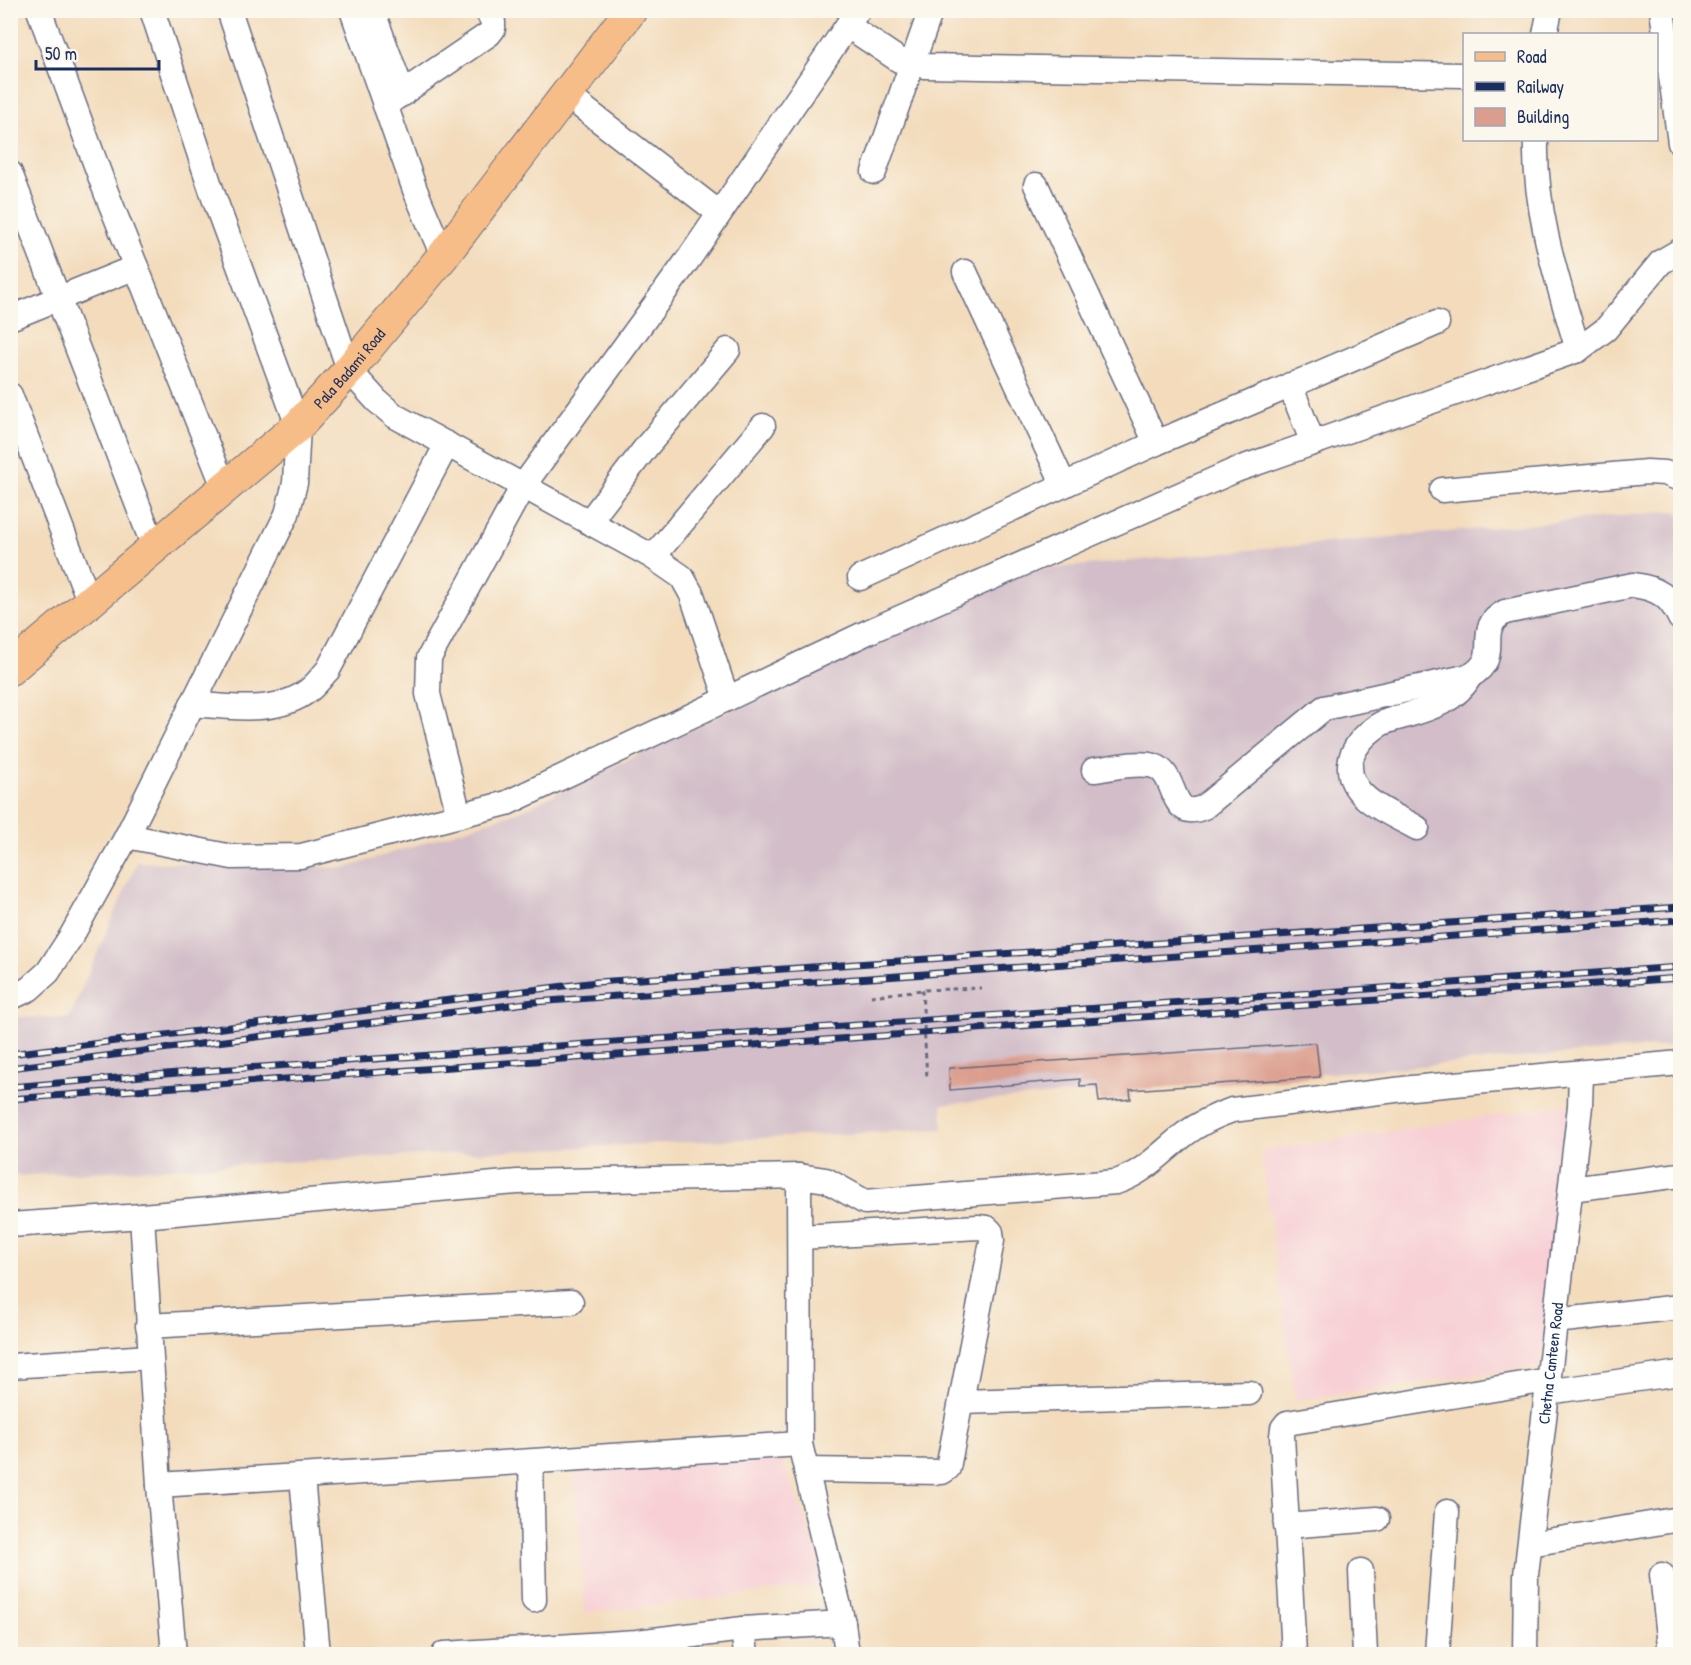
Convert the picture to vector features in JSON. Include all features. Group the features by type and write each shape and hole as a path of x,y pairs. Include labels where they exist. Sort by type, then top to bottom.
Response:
{"main road":[{"name":"Pala Badami Road","path":"10,669 298,426 349,370 443,256 568,96 631,10"}],"street":[{"path":"39,10 136,267 224,487"},
{"path":"10,998 29,989 48,972 127,836 287,514 295,483 298,426 213,195 152,10"},
{"path":"229,10 349,370 377,401 395,416 653,557 682,577 727,699"},
{"path":"352,10 394,100"},
{"path":"372,10 415,190 443,256"},
{"path":"394,100 489,34 493,29 493,22 487,10"},
{"path":"874,172 931,10"},
{"path":"1545,33 1550,10"},
{"path":"1662,10 1680,144"},
{"path":"459,815 428,693 429,658 523,486 690,257 853,18 898,60 912,64 1463,75"},
{"path":"568,96 719,213"},
{"path":"1536,141 1538,188 1547,242 1578,350"},
{"path":"10,173 154,548"},
{"path":"1036,185 1156,443"},
{"path":"127,836 232,857 301,856 507,803 870,631 1236,470 1578,350 1606,329 1661,262 1680,251"},
{"path":"10,318 136,267"},
{"path":"965,272 1064,485"},
{"path":"860,578 1156,443 1437,324"},
{"path":"589,522 647,446 728,350"},
{"path":"1290,385 1313,442"},
{"path":"10,395 90,603"},
{"path":"653,557 763,426"},
{"path":"192,704 260,706 290,701 309,690 328,670 447,444"},
{"path":"1442,490 1647,472 1665,473 1680,479"},
{"path":"1094,770 1154,766 1164,771 1178,803 1185,809 1196,810 1204,807 1324,708 1339,702 1470,676 1483,668 1488,656 1488,629 1493,618 1505,612 1633,585 1652,587 1668,598 1680,618"},
{"path":"1417,828 1361,794 1354,785 1350,773 1351,756 1360,741 1380,724 1450,699 1463,689 1470,676"},
{"path":"10,1225 142,1216 517,1182 799,1176 826,1180 865,1202 1116,1182 1134,1176 1186,1133 1207,1119 1232,1110 1412,1088 1680,1063"},
{"name":"Chetna Canteen Road","path":"1525,1654 1526,1575 1571,1189 1580,1106 1581,1073"},
{"path":"1571,1189 1680,1175"},
{"path":"799,1176 800,1444 843,1623 848,1654"},
{"path":"142,1216 159,1485 174,1654"},
{"path":"800,1237 987,1228 991,1233 992,1241 948,1468 942,1472 806,1470"},
{"path":"148,1326 571,1302"},
{"path":"1555,1321 1680,1307"},
{"path":"10,1366 150,1357"},
{"path":"1294,1654 1282,1436 1283,1428 1287,1424 1548,1386 1680,1373"},
{"path":"962,1402 1249,1393"},
{"path":"159,1485 302,1478 800,1444"},
{"path":"531,1462 534,1600"},
{"path":"302,1478 318,1654"},
{"path":"1437,1654 1447,1512"},
{"path":"1286,1526 1377,1519"},
{"path":"1530,1544 1680,1519"},
{"path":"1361,1571 1365,1654"},
{"path":"1662,1575 1671,1654"},
{"path":"444,1654 697,1645 743,1629 843,1623"},
{"path":"743,1629 746,1654"}],"path":[{"path":"871,996 922,990 981,987"},
{"path":"922,990 927,1078"}],"shaded area":[{"path":"1677,511 1680,518 1680,1045 942,1104 943,1129 11,1176 11,1017 69,1018 137,862 346,868 520,811 1022,571"},
{"path":"1571,1104 1541,1366 1295,1400 1261,1151"},
{"path":"776,1445 830,1585 585,1613 574,1459"}],"building":[{"path":"1316,1043 1320,1077 1130,1090 1131,1099 1099,1102 1097,1085 1080,1086 1080,1079 950,1090 949,1068"}],"railway":[{"path":"10,1054 597,982 1680,907"},
{"path":"10,1068 534,1002 1680,920"},
{"path":"10,1087 190,1072 1680,967"},
{"path":"10,1099 1680,978"}]}
